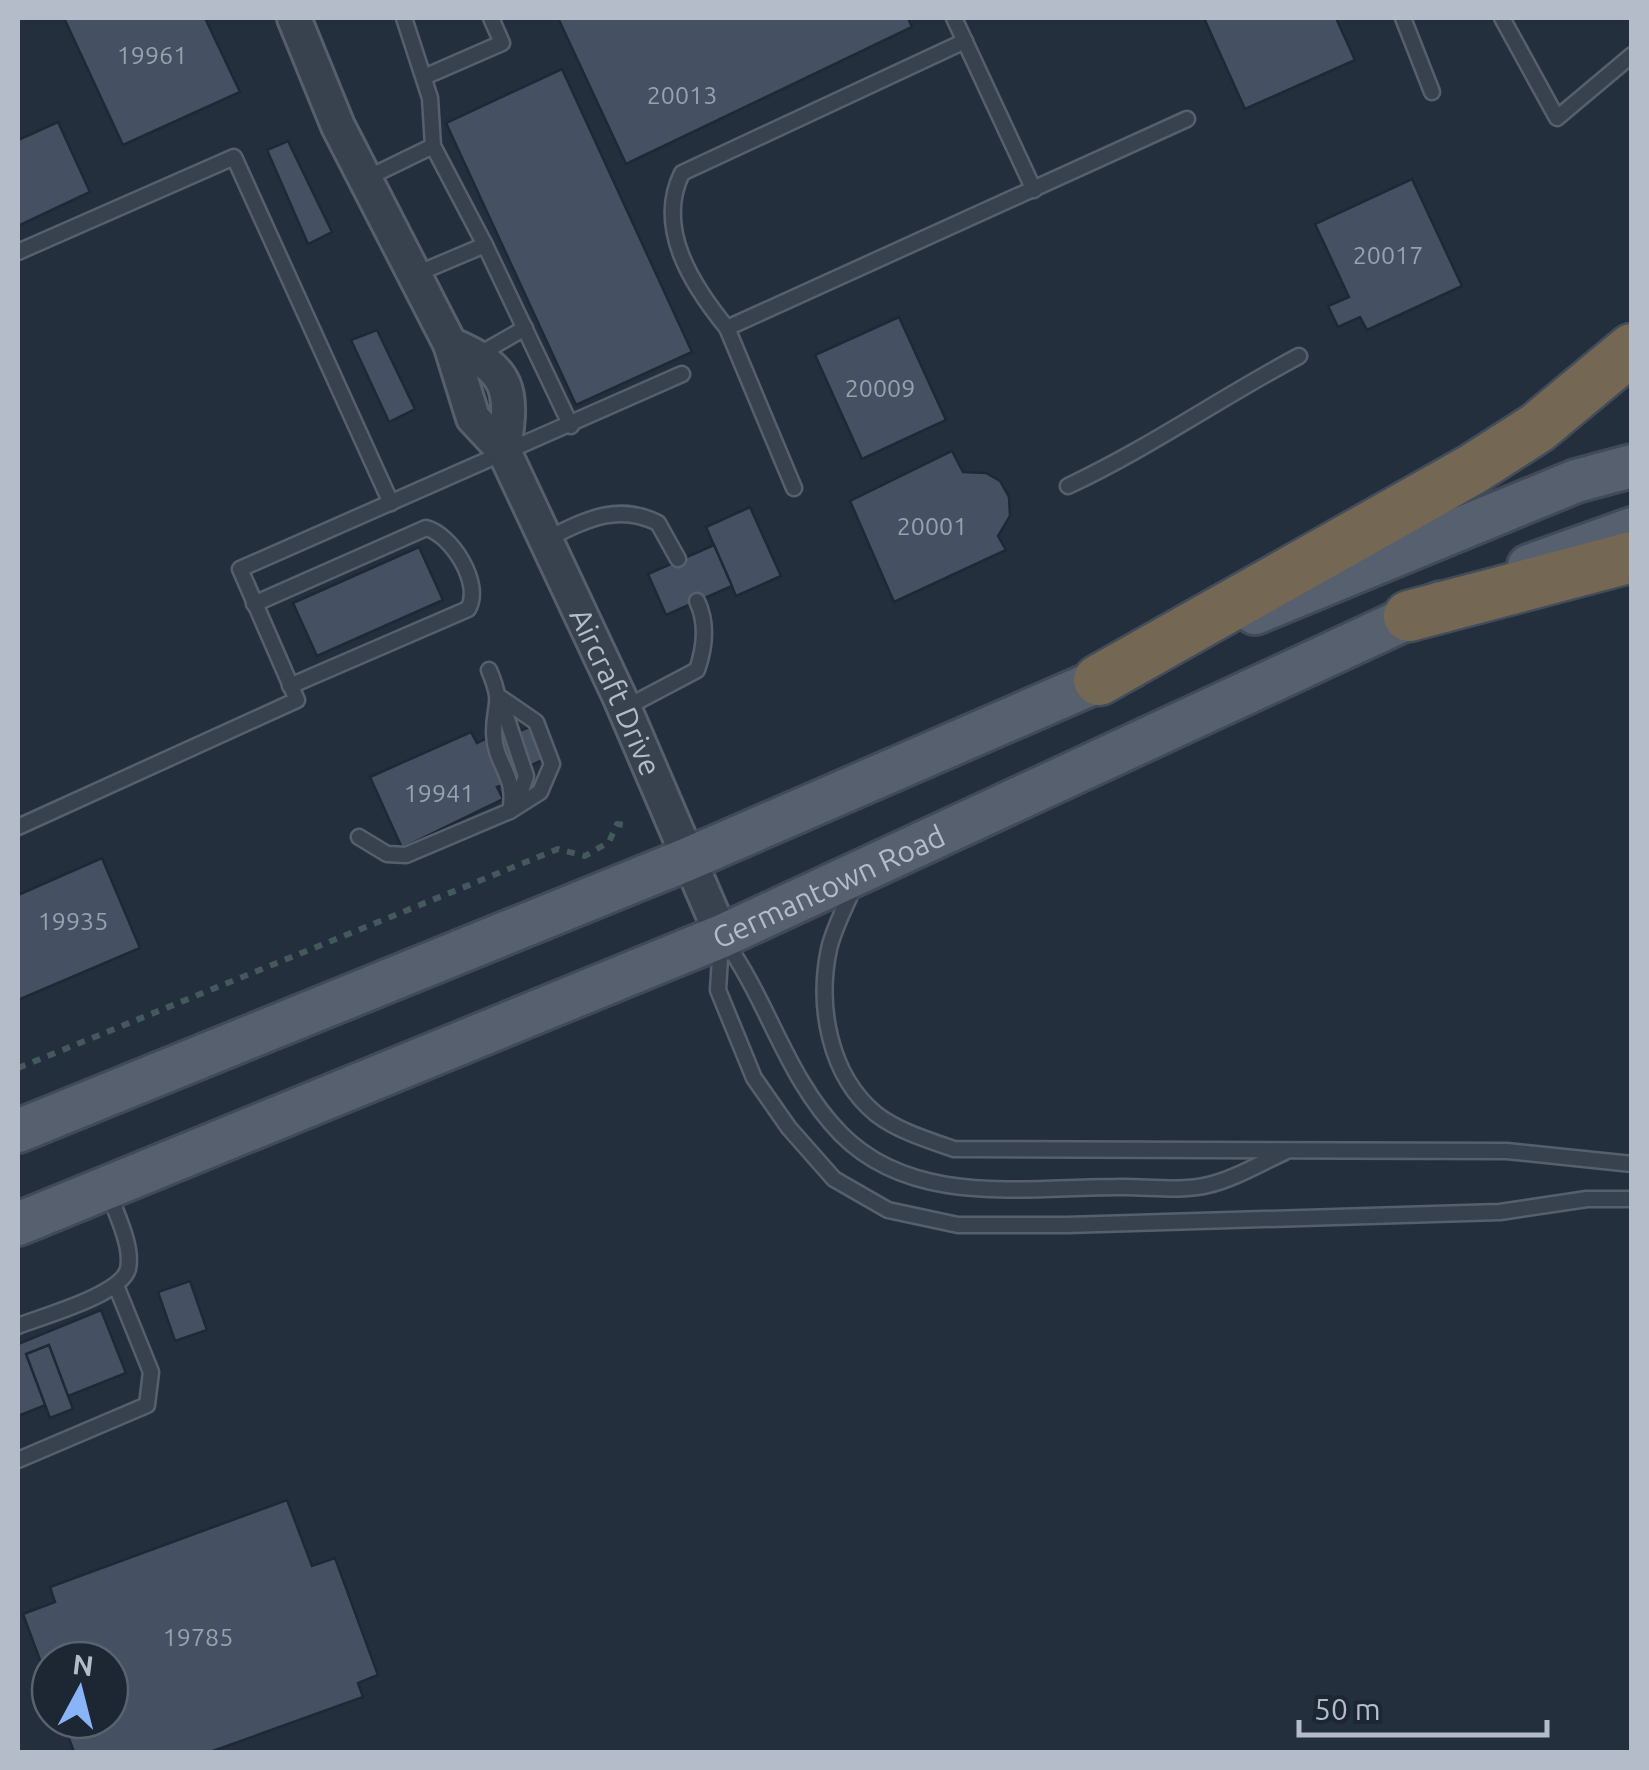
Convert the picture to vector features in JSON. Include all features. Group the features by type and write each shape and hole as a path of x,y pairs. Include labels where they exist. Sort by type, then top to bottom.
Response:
{"highway":[{"path":"1099,680 1473,469 1536,428 1632,349"},
{"path":"1410,616 1632,558"}],"main road":[{"path":"18,1131 688,859 1457,528 1576,481 1632,466"},
{"name":"Germantown Road","path":"18,1224 722,936 1410,616 1585,543 1632,529"}],"street":[{"name":"Aircraft Drive","path":"294,18 364,180 414,276 464,350 473,418 504,451 624,708 722,936"}],"lane":[{"path":"404,18 430,98 433,146 486,244 571,426"},
{"path":"424,77 502,43 491,18"},
{"path":"954,18 1034,190"},
{"path":"1403,18 1432,92"},
{"path":"1502,18 1556,118 1632,55"},
{"path":"794,488 726,328 700,295 674,236 671,194 682,173 965,40"},
{"path":"726,328 1187,119"},
{"path":"364,180 433,146"},
{"path":"18,252 234,158 390,503"},
{"path":"414,276 486,244"},
{"path":"464,350 525,328"},
{"path":"1068,486 1149,448 1220,399 1299,356"},
{"path":"18,827 297,700 240,570 682,374"},
{"path":"545,540 599,514 620,512 658,522 678,559"},
{"path":"254,604 426,528 447,538 470,582 472,602 468,609 290,686"},
{"path":"624,708 697,670 704,648 703,614 697,601"},
{"path":"490,670 501,698 494,736 515,791 510,811"},
{"path":"360,836 388,854 406,855 510,811 540,792 552,764 536,722 501,698"},
{"path":"859,875 829,948 824,1007 830,1044 844,1073 875,1113 916,1136 954,1149 1506,1151 1632,1164"},
{"path":"722,936 751,977 786,1059 823,1114 845,1138 900,1174 971,1188 1207,1186 1290,1150"},
{"path":"722,936 718,990 754,1078 789,1128 834,1178 888,1210 958,1225 1067,1225 1500,1212 1587,1199 1632,1199"},
{"path":"18,1326 117,1288 128,1270 126,1246 107,1187"},
{"path":"18,1460 147,1404 152,1372 117,1288"}],"path":[{"path":"18,1068 558,849 585,856 610,842 617,824 625,825"}],"building":[{"path":"64,18 205,18 240,92 123,145"},
{"path":"558,18 908,18 912,27 626,164"},
{"path":"1204,18 1336,18 1355,60 1245,109"},
{"path":"562,69 692,352 576,405 446,123"},
{"path":"58,122 90,192 18,226 18,140"},
{"path":"288,141 332,232 308,244 267,150"},
{"path":"1412,179 1462,286 1367,330 1360,317 1338,327 1328,306 1349,297 1315,224"},
{"path":"899,317 946,420 862,459 815,355"},
{"path":"377,330 415,409 389,422 351,340"},
{"path":"952,451 963,472 986,473 1000,481 1009,497 1010,516 998,536 1006,550 894,602 850,501"},
{"path":"750,507 781,576 736,596 706,527"},
{"path":"714,545 732,586 666,615 648,574"},
{"path":"419,547 443,600 317,656 293,603"},
{"path":"529,727 545,759 503,778 487,745"},
{"path":"471,732 477,743 485,739 506,784 497,787 503,799 402,848 370,777"},
{"path":"102,858 140,948 18,1000 18,895"},
{"path":"190,1281 207,1330 175,1341 158,1292"},
{"path":"101,1310 126,1373 18,1416 18,1344"},
{"path":"49,1345 73,1409 50,1418 26,1354"},
{"path":"287,1500 312,1566 335,1558 378,1675 358,1683 363,1697 210,1752 74,1752 70,1740 130,1740 130,1640 33,1640 23,1614 55,1602 50,1587"}]}
